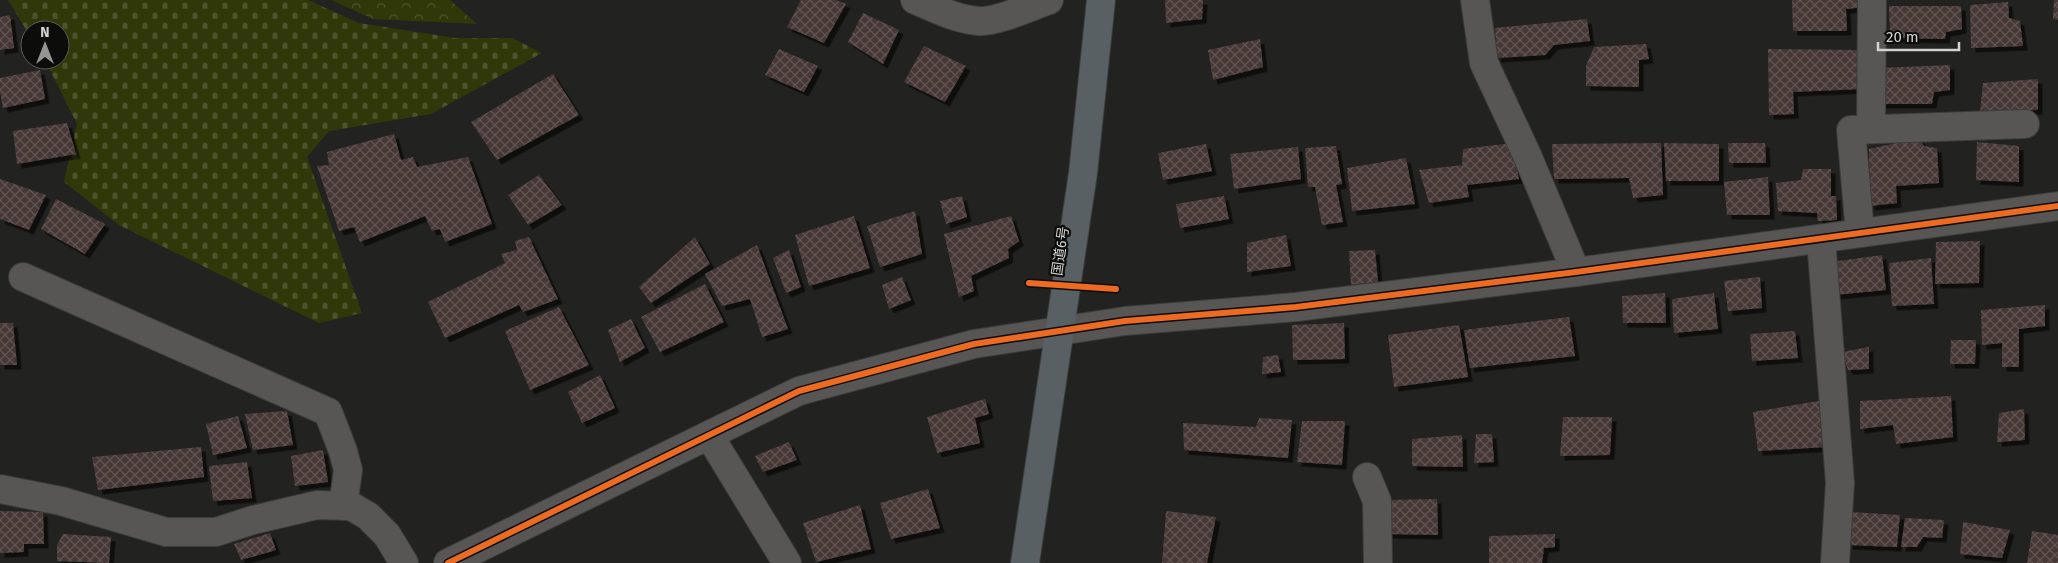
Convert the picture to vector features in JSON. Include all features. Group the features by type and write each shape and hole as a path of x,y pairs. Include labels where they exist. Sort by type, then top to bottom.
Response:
{"highway":[{"name":"国道6号","path":"1025,563 1084,174 1101,0"}],"street":[{"path":"915,0 950,15 980,21 1049,0"},
{"path":"1475,0 1484,63 1527,155 1576,272"},
{"path":"1871,129 1872,0"},
{"path":"1860,234 1852,130 2025,124"},
{"path":"448,563 799,392 974,344 1124,321 1296,307 1576,272 2058,206"},
{"path":"1821,239 1840,483 1835,563"},
{"path":"23,277 328,412 348,470 343,506"},
{"path":"709,435 787,563"},
{"path":"1367,478 1377,501 1378,563"},
{"path":"0,489 61,501 166,532 216,532 254,520 316,505 350,506 368,516 387,535 404,563"}],"green space":[{"path":"8,0 308,0 359,23 455,38 512,38 542,53 431,114 329,131 307,157 362,313 319,323 119,225 64,182 77,124 50,70 70,70 70,20 20,20"},
{"path":"331,0 450,0 477,24 373,19"}],"building":[{"path":"801,0 836,0 846,4 824,43 787,27"},
{"path":"1165,0 1203,0 1202,19 1166,23"},
{"path":"1792,0 1864,0 1865,7 1846,9 1847,31 1793,31"},
{"path":"2054,0 2058,0 2058,20 2053,19"},
{"path":"2008,2 2009,18 2020,21 2023,46 1971,48 1970,5"},
{"path":"1889,6 1961,6 1962,29 1946,32 1945,39 1890,38"},
{"path":"863,13 899,30 883,64 848,42"},
{"path":"10,15 14,48 0,50 0,17"},
{"path":"1587,19 1590,41 1554,45 1545,55 1497,58 1495,28"},
{"path":"1260,39 1263,67 1213,80 1208,50"},
{"path":"1646,44 1649,59 1639,60 1639,87 1586,86 1586,66 1594,47"},
{"path":"924,46 966,66 945,102 904,82"},
{"path":"779,49 818,66 804,92 765,75"},
{"path":"1768,49 1861,50 1862,89 1793,92 1794,114 1769,115"},
{"path":"1950,65 1950,90 1934,92 1932,104 1879,104 1880,68"},
{"path":"40,70 45,99 3,108 0,78"},
{"path":"553,74 579,115 497,160 471,122"},
{"path":"2038,79 2038,110 1980,112 1983,83"},
{"path":"67,123 76,154 17,164 13,131"},
{"path":"394,134 401,160 413,157 417,167 468,157 492,224 445,242 440,229 432,231 425,216 360,242 354,227 339,231 317,166 329,165 327,152"},
{"path":"1919,138 1924,146 1937,148 1939,183 1896,186 1897,203 1870,206 1869,149"},
{"path":"1977,142 2019,146 2019,182 1976,180"},
{"path":"1512,143 1519,179 1467,185 1469,197 1429,203 1419,170 1462,165 1463,149"},
{"path":"1661,143 1663,195 1633,198 1629,178 1554,179 1552,144"},
{"path":"1664,143 1719,144 1719,181 1666,181"},
{"path":"1728,143 1765,143 1766,163 1729,163"},
{"path":"1206,144 1212,171 1163,180 1158,153"},
{"path":"1336,146 1342,184 1336,185 1343,222 1322,225 1315,187 1308,187 1305,148"},
{"path":"1298,147 1301,179 1234,189 1230,154"},
{"path":"1406,158 1415,204 1352,211 1347,168"},
{"path":"1803,169 1831,169 1831,196 1836,196 1837,220 1818,221 1817,213 1778,211 1776,183 1801,180"},
{"path":"539,175 562,205 528,225 508,195"},
{"path":"1768,177 1770,215 1727,215 1724,182"},
{"path":"0,179 46,195 29,230 0,219"},
{"path":"962,196 967,217 946,224 940,201"},
{"path":"1224,196 1229,219 1180,228 1176,204"},
{"path":"56,199 105,224 85,254 41,229"},
{"path":"915,211 922,254 880,267 867,226"},
{"path":"854,216 870,268 809,286 795,235"},
{"path":"1011,216 1019,241 1008,249 1009,258 971,276 974,291 959,297 944,234"},
{"path":"1286,235 1291,266 1247,272 1247,243"},
{"path":"529,237 558,299 523,312 519,305 445,338 428,302 505,263 501,254 517,250 515,241"},
{"path":"695,237 710,264 651,303 639,287"},
{"path":"1980,241 1979,283 1935,284 1936,242"},
{"path":"757,245 788,329 762,337 750,299 722,306 705,274"},
{"path":"789,250 801,287 786,293 773,258"},
{"path":"1375,250 1378,282 1351,285 1349,251"},
{"path":"1882,255 1886,290 1834,295 1831,262"},
{"path":"1931,258 1934,304 1892,306 1889,263"},
{"path":"902,277 911,300 889,309 882,285"},
{"path":"1760,277 1762,308 1728,311 1724,281"},
{"path":"705,284 724,322 660,352 641,317"},
{"path":"1665,293 1666,323 1623,323 1622,296"},
{"path":"1714,293 1718,329 1674,333 1672,299"},
{"path":"2045,305 2045,326 2019,329 2019,367 2002,367 2002,343 1982,345 1981,310"},
{"path":"559,307 589,365 530,390 505,331"},
{"path":"1569,317 1575,356 1470,368 1464,330"},
{"path":"631,319 645,348 620,362 608,330"},
{"path":"0,323 13,323 17,365 0,365"},
{"path":"1344,323 1345,359 1293,360 1292,325"},
{"path":"1459,325 1468,377 1394,387 1388,335"},
{"path":"1795,331 1798,358 1752,361 1750,334"},
{"path":"1951,340 1976,340 1975,364 1950,364"},
{"path":"1869,347 1869,369 1848,370 1842,352"},
{"path":"1278,355 1281,372 1262,374 1263,357"},
{"path":"600,375 615,408 582,423 568,392"},
{"path":"1951,396 1953,437 1896,444 1893,425 1860,429 1860,401"},
{"path":"985,399 989,414 975,418 980,443 937,453 927,417"},
{"path":"1824,400 1827,447 1758,451 1753,412"},
{"path":"2024,409 2025,440 1997,442 1999,413"},
{"path":"287,411 293,445 253,450 245,414"},
{"path":"238,416 247,448 213,455 206,424"},
{"path":"1563,417 1612,417 1610,455 1560,456"},
{"path":"1259,418 1292,420 1288,458 1184,450 1183,423 1256,427"},
{"path":"1302,421 1345,421 1342,465 1297,462"},
{"path":"1476,434 1492,434 1494,462 1474,463"},
{"path":"1462,435 1463,467 1412,466 1412,439"},
{"path":"789,442 797,460 763,472 755,456"},
{"path":"201,447 204,477 98,490 92,457"},
{"path":"323,450 328,482 295,486 291,456"},
{"path":"247,462 252,498 213,501 209,466"},
{"path":"928,489 940,528 891,539 880,503"},
{"path":"1437,499 1438,535 1387,534 1384,500"},
{"path":"860,505 871,549 816,562 803,523"},
{"path":"0,511 43,512 44,544 24,544 24,552 0,553"},
{"path":"1166,511 1216,517 1207,563 1162,563"},
{"path":"1851,512 1900,515 1897,547 1848,545"},
{"path":"1905,518 1944,520 1942,538 1923,537 1917,547 1901,547"},
{"path":"1963,522 2010,530 2002,558 1960,554"},
{"path":"2032,531 2058,535 2058,563 2027,563"},
{"path":"270,533 276,550 241,560 234,544"},
{"path":"63,534 111,537 109,563 57,561 57,545"},
{"path":"1555,534 1555,547 1544,548 1542,563 1489,563 1489,536"}],"cycle path":[{"path":"448,563 799,391 974,344 1125,321 1296,307 1576,272 2058,206"},
{"path":"1029,283 1116,289"}]}
